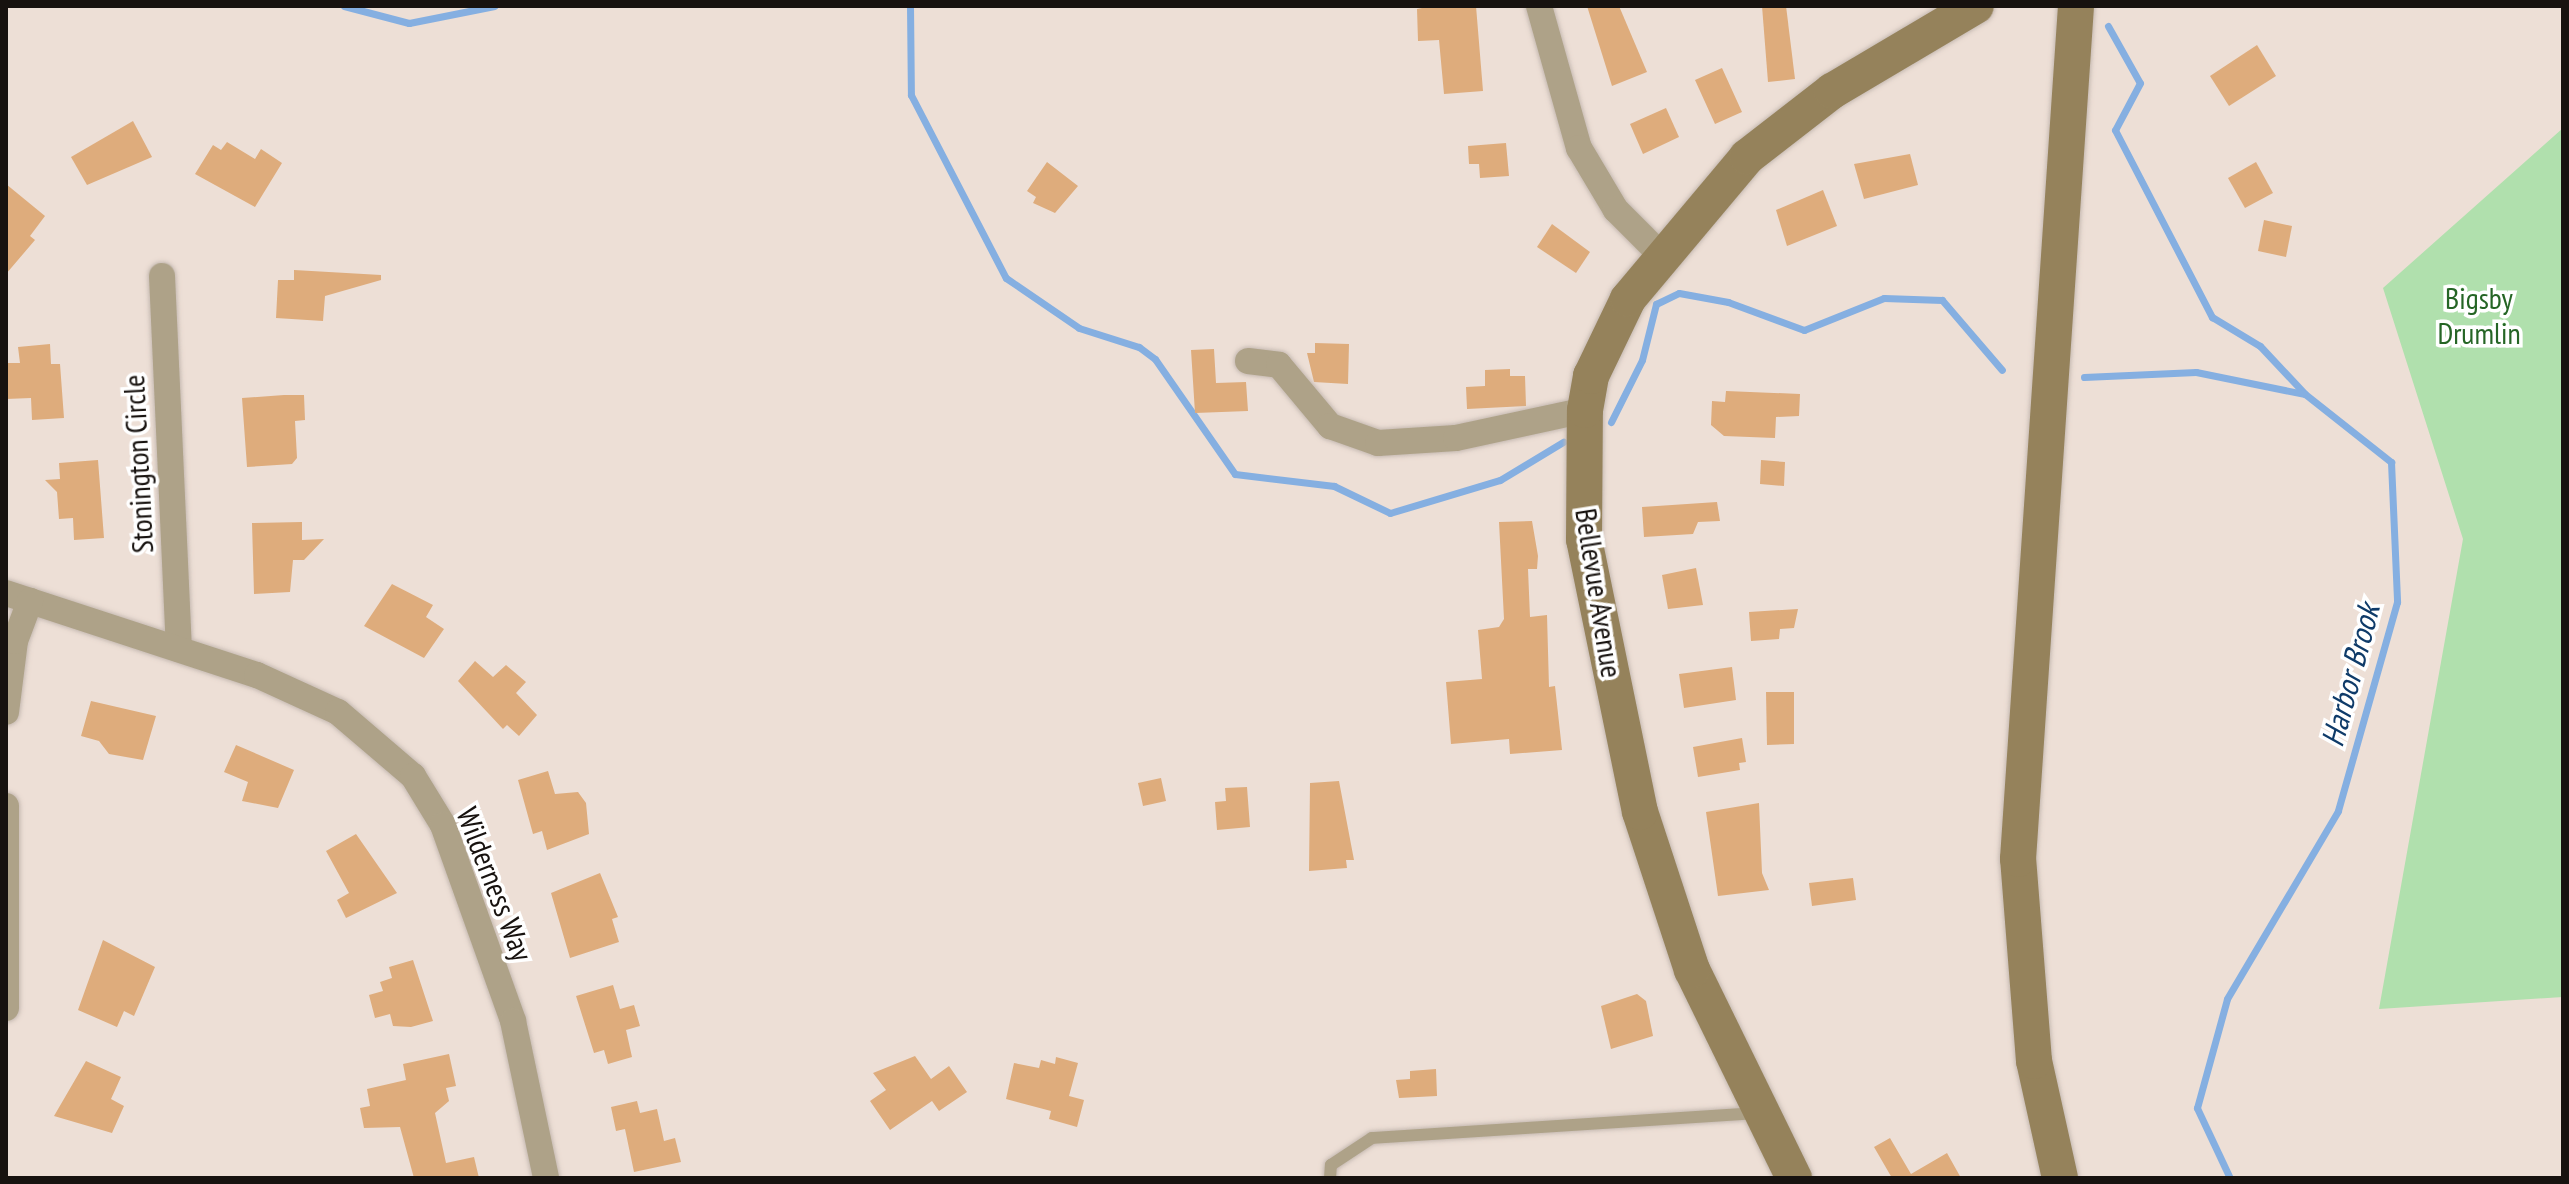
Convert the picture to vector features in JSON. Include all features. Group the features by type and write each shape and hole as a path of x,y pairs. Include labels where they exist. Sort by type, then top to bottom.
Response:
{"street":[{"path":"1539,6 1579,148 1616,210 1660,254"},
{"name":"Bellevue Avenue","path":"1794,1178 1759,1113 1692,970 1640,812 1584,540 1585,410 1606,339 1660,254 1747,157 1832,91 1976,6"},
{"path":"2060,1178 2034,1061 2018,859 2076,6"},
{"name":"Stonington Circle","path":"162,276 179,649"},
{"path":"1248,361 1279,365 1330,426 1378,443 1456,438 1585,410"},
{"path":"6,712 18,597"},
{"name":"Wilderness Way","path":"18,597 257,675 338,712 413,776 443,825 513,1021 546,1178"},
{"path":"6,806 6,1008"}],"lane":[{"path":"1330,1178 1331,1165 1347,1149 1372,1138 1759,1113"}],"green space":[{"name":"Bigsby Drumlin","path":"2563,128 2563,997 2379,1009 2463,539 2383,288"}],"building":[{"path":"1476,6 1483,91 1444,94 1439,40 1418,41 1417,9"},
{"path":"1587,6 1619,6 1647,72 1612,86"},
{"path":"1762,6 1786,6 1795,79 1768,82"},
{"path":"2257,45 2276,76 2229,106 2210,76"},
{"path":"1722,68 1742,112 1715,124 1695,80"},
{"path":"1666,108 1679,137 1643,154 1630,124"},
{"path":"133,121 152,157 87,185 71,157"},
{"path":"227,142 255,159 261,149 282,163 255,207 195,174 213,145 221,150"},
{"path":"1506,143 1509,176 1480,178 1479,164 1469,164 1468,146"},
{"path":"1910,154 1918,185 1864,199 1854,164"},
{"path":"1047,162 1078,186 1055,213 1033,203 1036,197 1027,191"},
{"path":"2256,162 2273,193 2245,208 2228,178"},
{"path":"6,184 45,216 30,236 35,240 6,274"},
{"path":"1823,190 1837,226 1787,246 1776,210"},
{"path":"2264,220 2292,226 2286,257 2258,251"},
{"path":"1552,224 1590,252 1576,273 1537,247"},
{"path":"294,270 381,275 381,280 325,296 323,321 276,318 278,280 294,280"},
{"path":"1315,343 1349,344 1348,384 1314,382 1307,353 1315,353"},
{"path":"50,344 51,364 60,364 64,418 32,420 31,398 6,399 6,363 20,363 18,347"},
{"path":"1214,349 1216,383 1246,382 1248,411 1195,413 1191,350"},
{"path":"1510,369 1510,376 1525,376 1526,406 1467,409 1466,387 1485,386 1485,370"},
{"path":"1726,391 1800,394 1799,416 1776,417 1775,438 1724,436 1711,425 1712,401 1725,402"},
{"path":"304,395 305,420 295,421 297,458 292,464 247,467 242,398"},
{"path":"98,460 104,538 74,540 73,518 59,519 57,492 45,480 60,479 59,463"},
{"path":"1761,460 1785,462 1784,486 1760,484"},
{"path":"1717,502 1720,521 1698,522 1693,534 1644,537 1642,507"},
{"path":"1532,521 1538,556 1537,569 1528,569 1530,617 1547,615 1549,687 1555,686 1562,750 1510,754 1509,739 1451,744 1446,682 1482,679 1478,630 1499,627 1504,619 1499,522"},
{"path":"302,522 302,540 324,539 304,560 293,560 290,592 254,594 252,523"},
{"path":"1696,568 1703,605 1668,609 1662,575"},
{"path":"392,584 433,605 426,617 444,629 424,658 364,626"},
{"path":"1798,609 1794,628 1780,629 1779,639 1751,641 1749,612"},
{"path":"475,661 493,677 506,665 526,682 516,693 537,715 519,736 507,725 503,729 458,681"},
{"path":"1732,667 1736,700 1684,708 1679,674"},
{"path":"1766,692 1794,692 1794,744 1767,745"},
{"path":"91,701 156,716 143,760 109,754 99,741 81,736"},
{"path":"1742,738 1746,762 1739,763 1740,770 1698,777 1693,747"},
{"path":"236,745 294,770 278,808 242,801 248,782 224,772"},
{"path":"548,771 555,794 578,792 586,803 589,834 547,850 542,831 533,834 518,780"},
{"path":"1161,778 1166,801 1143,806 1138,783"},
{"path":"1339,781 1354,860 1346,860 1347,868 1309,871 1310,783"},
{"path":"1247,787 1250,827 1217,830 1215,802 1226,801 1225,788"},
{"path":"1759,803 1762,873 1769,890 1718,896 1706,812"},
{"path":"356,834 397,893 346,918 337,900 349,893 326,851"},
{"path":"600,873 618,917 612,919 619,942 570,958 551,893"},
{"path":"1853,878 1856,900 1812,906 1809,883"},
{"path":"103,940 155,967 134,1016 124,1011 117,1027 78,1010"},
{"path":"413,960 433,1021 411,1027 393,1026 390,1014 375,1018 369,995 383,991 380,982 392,978 389,967"},
{"path":"613,985 620,1009 634,1005 640,1026 626,1030 632,1057 608,1064 604,1050 594,1053 576,996"},
{"path":"1637,994 1646,1001 1653,1036 1611,1049 1601,1006"},
{"path":"449,1054 456,1086 446,1088 449,1101 435,1113 446,1163 474,1157 479,1178 414,1178 400,1127 364,1128 360,1108 370,1106 367,1089 406,1080 403,1064"},
{"path":"915,1056 931,1079 949,1066 967,1092 939,1111 932,1101 890,1130 870,1101 886,1090 873,1073"},
{"path":"1056,1057 1078,1063 1069,1096 1084,1100 1077,1127 1049,1119 1051,1111 1006,1099 1014,1063 1039,1068 1041,1060 1055,1064"},
{"path":"86,1061 121,1077 111,1099 124,1106 112,1133 54,1116"},
{"path":"1436,1069 1437,1096 1399,1098 1396,1080 1410,1079 1410,1071"},
{"path":"637,1101 640,1113 657,1109 664,1141 675,1138 681,1162 634,1172 625,1129 616,1131 611,1107"},
{"path":"1890,1138 1911,1174 1947,1153 1961,1178 1892,1178 1874,1147"}],"waterway":[{"path":"344,6 409,23 494,6"},
{"path":"910,6 911,95 1006,278 1079,328 1139,347 1155,359 1235,474 1334,486 1390,513 1500,480 1563,442"},
{"name":"Harbor Brook","path":"2108,26 2140,83 2115,130 2212,317 2260,346 2305,394 2391,462 2397,602 2338,811 2227,999 2197,1108 2230,1178"},
{"path":"1611,422 1642,360 1656,304 1679,293 1728,302 1804,330 1884,298 1942,300 2002,370"},
{"path":"2084,377 2196,372 2304,394"}]}
